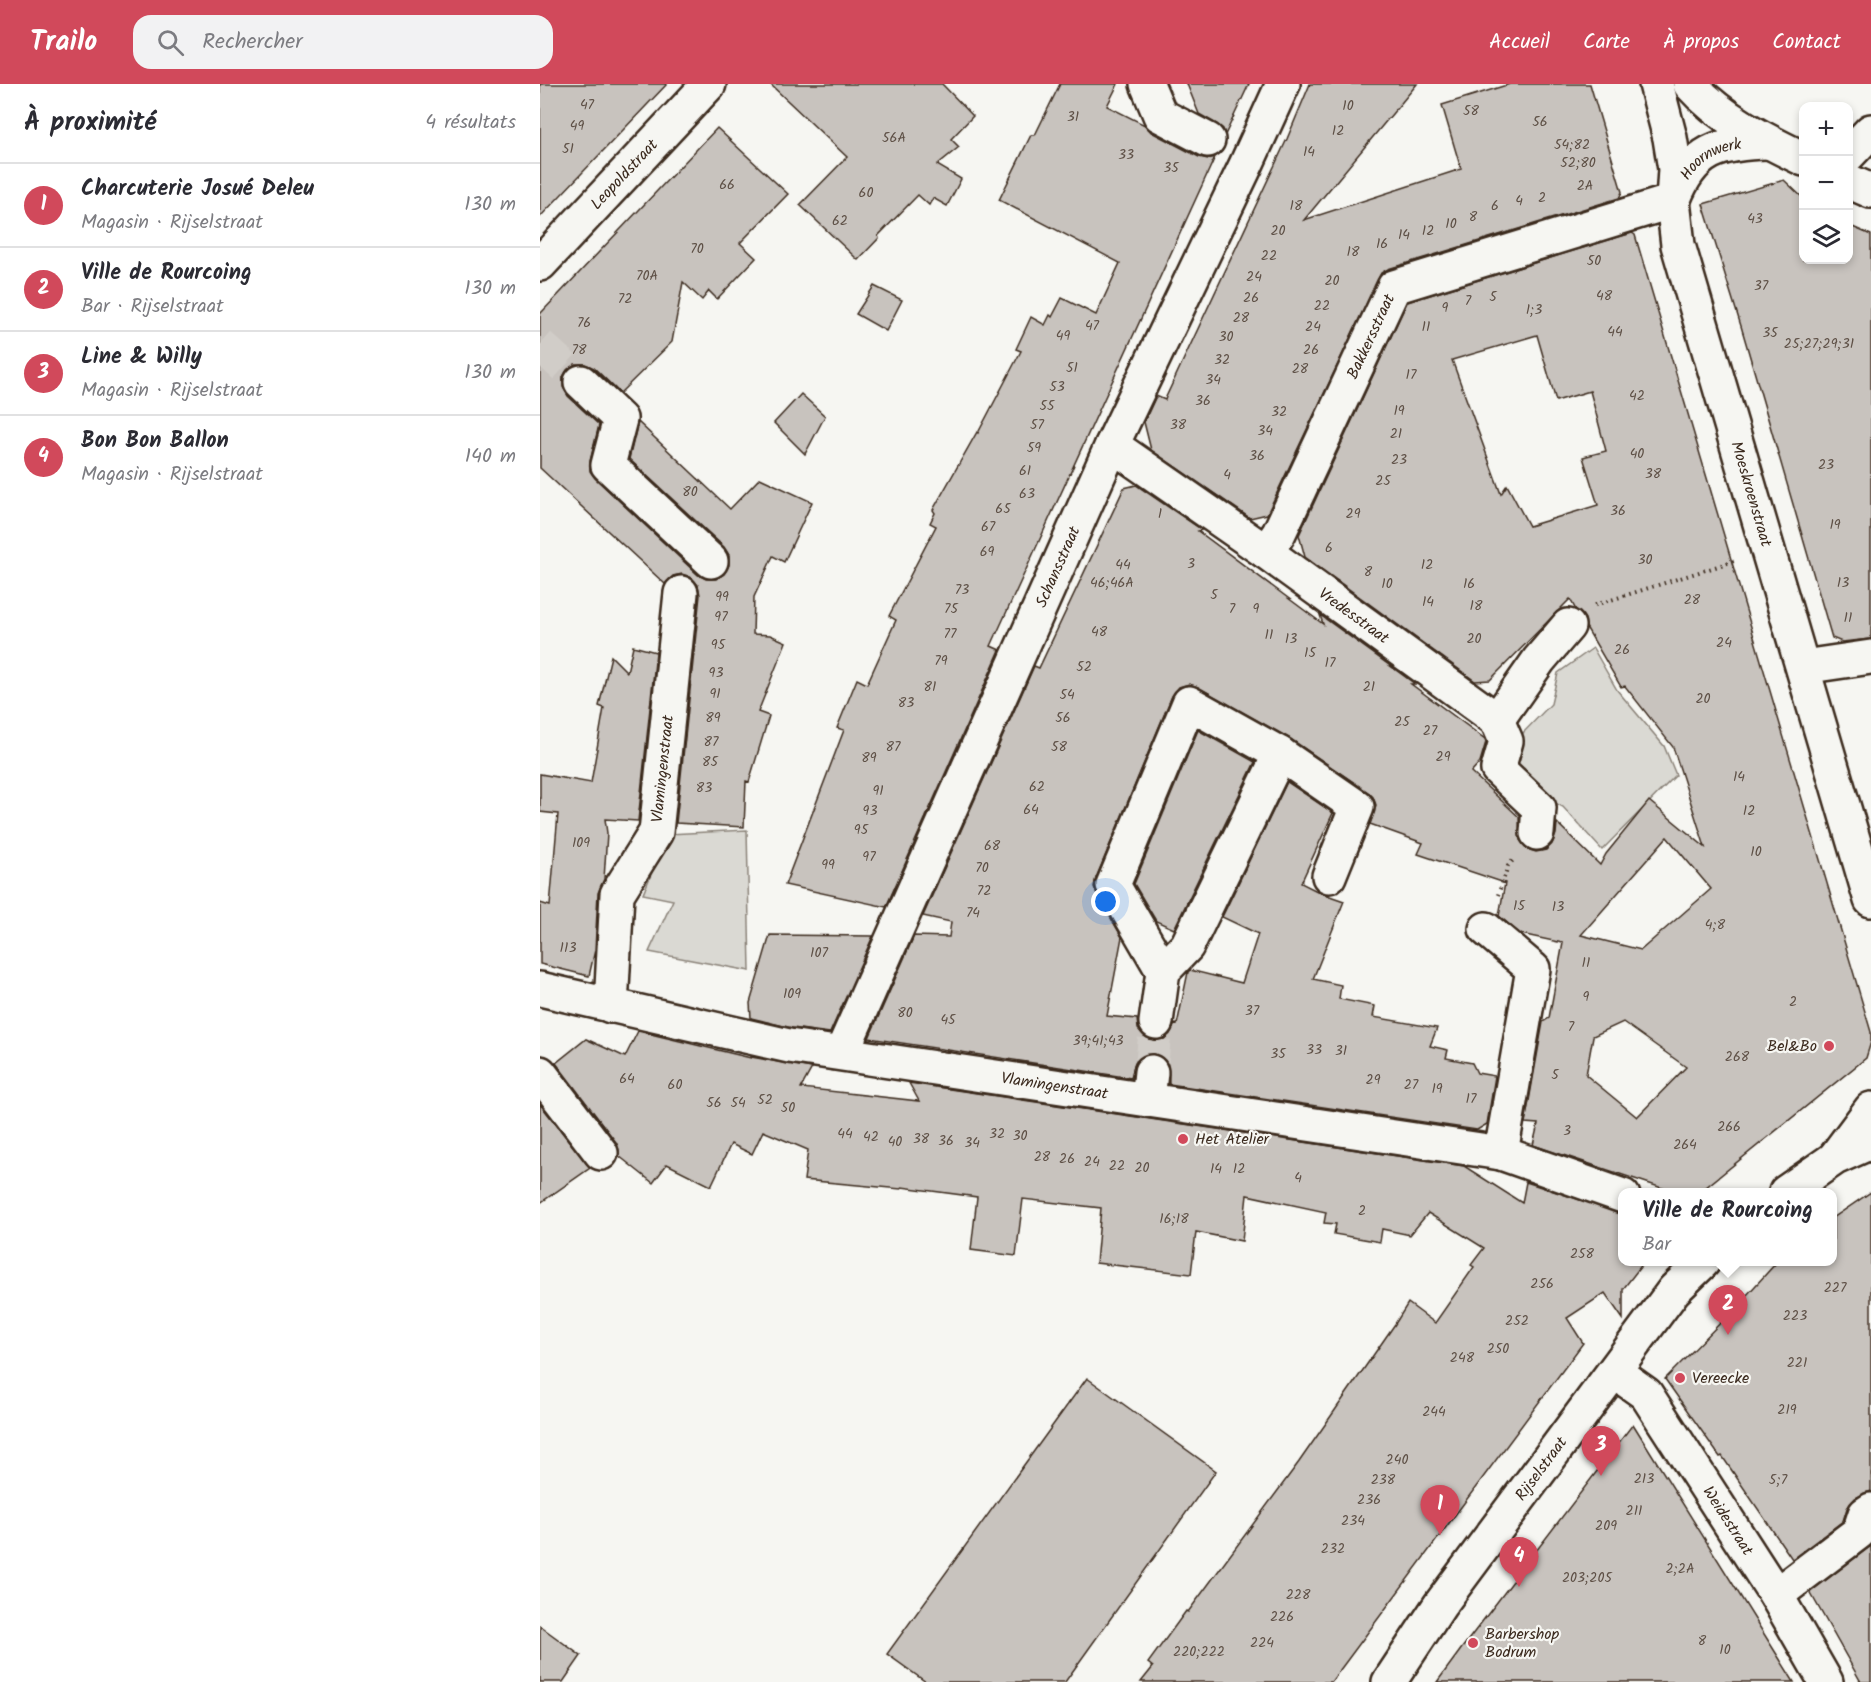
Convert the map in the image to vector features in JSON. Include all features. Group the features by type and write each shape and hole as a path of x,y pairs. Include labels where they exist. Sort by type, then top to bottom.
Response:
{"street":[{"name":"Leopoldstraat","path":"540,264 709,84"},
{"path":"1147,84 1160,115 1208,140"},
{"name":"Schansstraat","path":"842,1052 1112,445 1283,84"},
{"name":"Moeskroenstraat","path":"1656,84 1670,138 1675,169 1674,201 1678,245 1871,900"},
{"name":"Hoornwerk","path":"1690,84 1737,123 1799,157"},
{"path":"1853,151 1871,131"},
{"name":"Hoornwerk","path":"1674,201 1681,181 1692,165 1704,156 1722,147 1743,142 1769,142"},
{"path":"1853,183 1871,191"},
{"name":"Bakkersstraat","path":"1266,552 1279,533 1394,287 1674,201"},
{"path":"581,382 620,419 608,465 711,561"},
{"name":"Vredesstraat","path":"1112,445 1266,552 1497,720"},
{"name":"Vlamingenstraat","path":"611,1006 617,894 656,832 681,593"},
{"path":"1537,833 1539,808 1498,769 1506,741 1497,720 1539,660 1568,626"},
{"path":"1803,667 1871,657"},
{"path":"1163,971 1113,885 1189,703 1280,754 1357,807 1329,876"},
{"path":"1156,1022 1163,971 1186,946 1280,754"},
{"path":"1486,929 1533,969 1501,1153"},
{"name":"Vlamingenstraat","path":"540,989 789,1046 1150,1086 1501,1153 1618,1194"},
{"path":"540,1073 601,1153"},
{"path":"1835,1158 1871,1109"},
{"path":"1792,1188 1835,1158 1871,1142"},
{"name":"Rijselstraat","path":"1398,1679 1440,1605 1674,1290 1699,1266"},
{"name":"Weidestraat","path":"1615,1372 1646,1394 1776,1595 1826,1682"},
{"path":"1776,1595 1859,1532 1865,1514 1871,1510"}],"path":[{"path":"1568,626 1579,610 1767,550"}],"shaded area":[{"path":"1593,648 1617,690 1664,746 1676,775 1602,850 1563,807 1553,802 1514,763 1520,736 1551,704 1558,673"},
{"path":"747,830 750,971 649,952 673,900 643,894 668,834"}],"building":[{"path":"540,84 667,84 540,217"},
{"path":"770,84 942,84 973,116 951,139 959,147 937,165 961,179 947,206 933,198 929,205 918,195 858,260 800,205 847,157"},
{"path":"1060,84 1118,84 1107,106 1145,125 1151,132 1199,157 1208,159 1215,157 991,646 1000,650 886,907 785,885 844,730 837,728 857,679 867,684 896,620 889,616 936,526 930,523 935,513 933,510 978,433 1021,351 1016,349 1031,317 1045,325 1062,298 1096,315 1120,263 999,200 1031,135 1035,135"},
{"path":"1187,84 1249,84 1225,135 1223,129 1217,124 1199,114"},
{"path":"1310,84 1417,84 1304,220 1461,169 1442,105 1510,84 1590,84 1622,192 1619,198 1381,273 1267,514 1250,518 1151,450 1144,422 1156,396 1165,400 1287,139"},
{"path":"717,128 788,194 740,243 756,258 717,299 709,291 702,300 683,282 672,342 620,393 594,368 585,364 575,364 567,370 563,377 563,387 568,396 599,425 590,461 590,471 595,478 698,575 706,579 716,579 724,574 729,565 729,555 724,547 629,459 638,422 730,509 760,478 812,502 784,562 773,556 754,597 753,634 770,635 786,642 758,712 769,716 749,782 746,781 744,827 676,823 700,595 698,585 692,578 682,574 673,576 665,584 540,468 540,314"},
{"path":"1784,180 1799,194 1799,264 1853,264 1853,227 1871,235 1871,639 1842,642 1832,638 1703,204"},
{"path":"1632,233 1635,235 1871,1032 1871,1042 1866,1058 1705,1188 1662,1188 1533,1145 1538,1124 1525,1123 1543,1022 1549,1018 1563,943 1521,934 1499,916 1505,883 1418,854 1423,843 1370,824 1376,805 1368,792 1289,738 1189,684 1179,687 1172,696 1096,878 1094,887 1097,894 1122,937 1107,1016 1137,1019 1138,1029 1144,1036 1153,1040 1163,1040 1170,1034 1175,1024 1177,1025 1190,970 1242,983 1258,934 1222,917 1287,782 1333,813 1301,883 1344,901 1313,979 1341,985 1339,999 1375,1006 1373,1017 1437,1028 1430,1046 1448,1050 1446,1058 1472,1063 1477,1073 1495,1076 1487,1124 1477,1130 1169,1084 1168,1064 1154,1053 1144,1055 1136,1061 1131,1078 869,1038 914,936 949,937 951,922 923,916 1034,666 1039,668 1124,488 1136,485 1202,530 1198,531 1323,624 1320,615 1415,684 1411,684 1485,739 1480,762 1471,772 1519,817 1520,840 1527,849 1536,852 1546,850 1552,844 1557,823 1600,865 1606,854 1649,801 1705,847 1673,747 1625,686 1621,687 1586,627 1585,619 1570,599 1490,680 1475,681 1305,557 1299,535 1407,302","holes":["1537,335 1556,401 1590,391 1606,451 1583,457 1598,505 1529,526 1507,485 1501,494 1452,360","1667,837 1711,889 1641,950 1581,935","1623,1022 1686,1067 1637,1117 1586,1075 1593,1036"]},
{"path":"874,286 902,300 886,331 856,314"},
{"path":"801,394 825,416 805,454 774,423"},
{"path":"633,646 656,652 638,821 605,819 607,833 604,879 598,893 595,950 589,976 540,964 540,903 550,906 558,814 540,812 540,774 591,783 604,708 599,706 611,656 627,672"},
{"path":"1198,730 1255,762 1174,929 1156,921 1134,884"},
{"path":"770,935 873,936 830,1033 792,1028 751,1018 750,1003"},
{"path":"638,1031 751,1058 812,1068 801,1088 919,1101 909,1083 1464,1166 1522,1203 1526,1182 1618,1212 1618,1266 1641,1266 1623,1289 1623,1319 1605,1293 1567,1318 1583,1343 1331,1682 1141,1682 1153,1667 1148,1663 1299,1462 1408,1303 1435,1323 1474,1267 1471,1265 1484,1248 1428,1213 1410,1235 1382,1229 1380,1242 1334,1234 1336,1224 1324,1223 1326,1212 1247,1195 1242,1241 1196,1232 1191,1274 1096,1263 1101,1208 1023,1199 1016,1256 971,1250 977,1197 902,1187 901,1189 804,1180 808,1150 763,1131 752,1154 731,1144 711,1186 667,1164 653,1183 619,1156 616,1142 556,1063 586,1039 625,1057"},
{"path":"540,1104 590,1168 540,1203"},
{"path":"1871,1192 1871,1491 1855,1498 1847,1508 1843,1521 1792,1559 1722,1456 1720,1457 1665,1379 1773,1266 1837,1266 1837,1215"},
{"path":"1087,1378 1216,1471 1065,1682 926,1682 887,1654"},
{"path":"1633,1424 1794,1682 1437,1682 1462,1648"},
{"path":"1871,1546 1871,1682 1861,1682 1810,1592"},
{"path":"540,1626 581,1656 563,1682 540,1682"}],"tunnel":[{"path":"540,345 581,382"},
{"path":"1151,1072 1156,1022"}],"place":[{"name":"Bel&Bo","path":"1829,1046"},
{"name":"Het Atelier","path":"1183,1139"},
{"name":"Ville de Rourcoing","path":"1728,1335"},
{"name":"Vereecke","path":"1680,1378"},
{"name":"Line & Willy","path":"1601,1476"},
{"name":"Charcuterie Josué Deleu","path":"1440,1535"},
{"name":"Bon Bon Ballon","path":"1519,1587"},
{"name":"Barbershop Bodrum","path":"1473,1643"}]}
